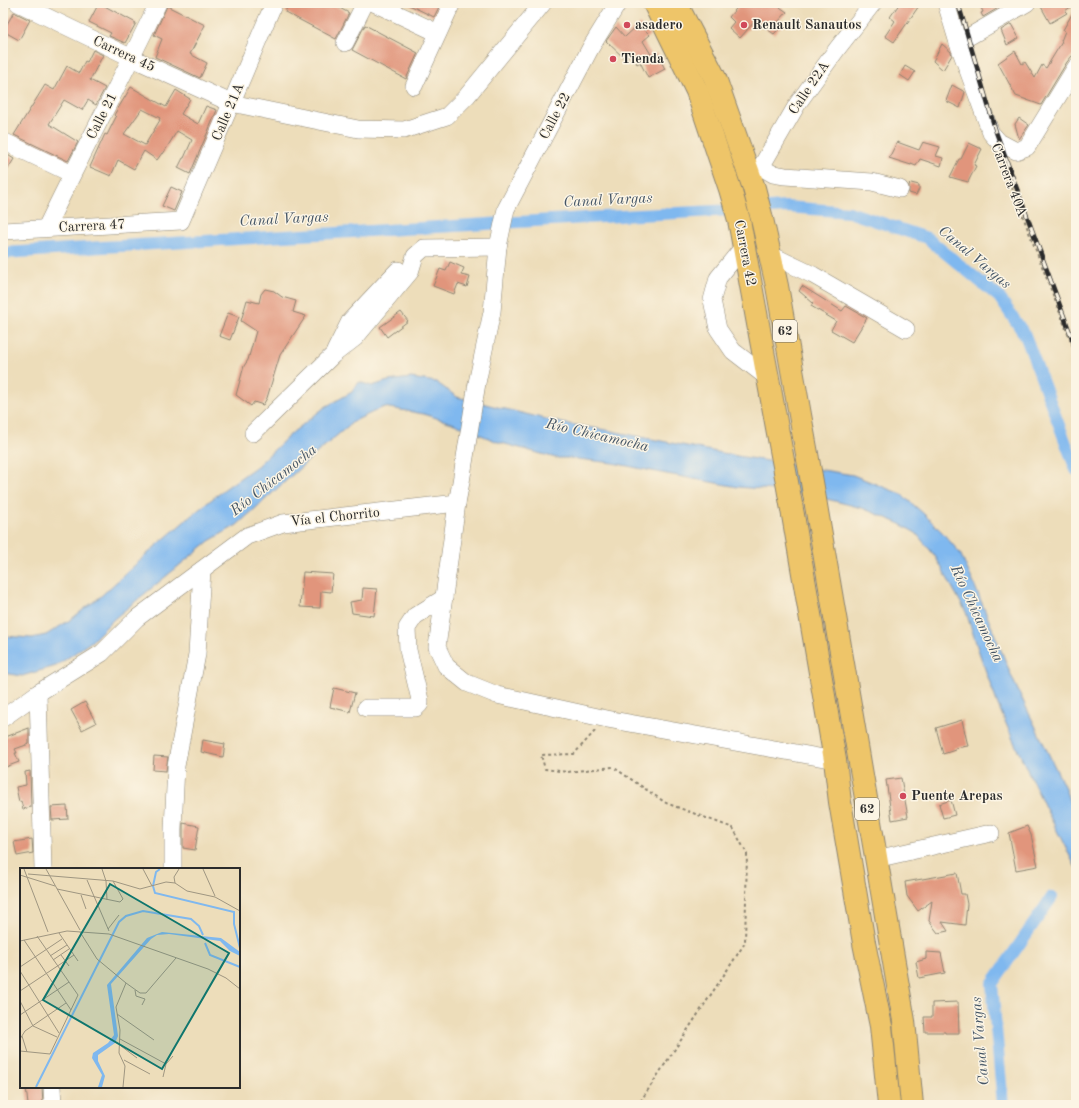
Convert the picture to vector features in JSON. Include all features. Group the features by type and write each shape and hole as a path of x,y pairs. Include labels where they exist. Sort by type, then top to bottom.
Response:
{"highway":[{"name":"Carrera 42","path":"654,3 697,91 739,220 793,515 835,760"},
{"name":"Carrera 42","path":"676,3 715,78 755,177 762,219 777,286 876,859"},
{"name":"62","path":"835,760 840,802 881,1026 889,1105"},
{"name":"62","path":"876,859 904,1021 912,1105"}],"street":[{"name":"Carrera 45","path":"18,3 132,58 232,103 358,129 404,130 447,116 467,96 543,3"},
{"name":"Calle 21","path":"46,228 132,58 158,3"},
{"name":"Calle 21A","path":"181,221 274,3"},
{"path":"345,43 364,3"},
{"path":"374,3 438,33"},
{"path":"414,86 452,3"},
{"name":"Calle 22","path":"499,240 506,209 591,47 618,3"},
{"name":"Calle 22A","path":"755,177 798,103 873,3"},
{"name":"Carrera 40A","path":"946,3 958,43 991,134 999,142 1016,151 1027,147 1076,67"},
{"path":"958,43 1027,3"},
{"path":"3,141 72,174"},
{"path":"755,177 773,174 872,182 900,189"},
{"name":"Carrera 47","path":"3,231 181,221"},
{"path":"253,433 333,355 350,321 398,269 410,272 415,256 424,248 499,240 492,312 477,384 464,459 437,646 446,666 466,683 497,695 607,719 835,760"},
{"path":"744,246 718,278 712,300 718,329 733,350 768,378"},
{"path":"770,254 812,275 906,328"},
{"name":"Vía el Chorrito","path":"3,718 38,693 102,653 137,618 247,536 283,522 457,503"},
{"path":"173,868 176,766 197,654 202,570"},
{"path":"366,708 416,708 420,704 408,650 407,628 415,616 444,598"},
{"path":"38,693 43,868"},
{"path":"876,859 991,833"},
{"path":"52,1088 53,1105"}],"path":[{"name":"Carrera 40A","path":"1000,156 1076,355"},
{"path":"607,719 574,754 541,755 545,769 567,772 613,767 666,803 733,828 747,854 745,943 638,1105"}],"water":[{"name":"Río Chicamocha","path":"411,378 436,382 457,397 562,423 606,430 737,456 853,475 901,494 941,531 960,553 1014,682 1065,788 1076,822 1076,868 1045,807 998,705 966,612 935,556 916,533 896,522 862,508 831,500 785,491 738,487 613,463 556,458 498,442 452,423 424,414 384,407 354,421 237,525 209,541 114,619 92,641 56,666 22,676 3,673 3,636 32,638 46,635 70,620 101,596 192,515 257,466 292,433 325,407 352,392 359,382 372,386 388,381"}],"building":[{"path":"99,3 136,23 125,43 109,36 111,33 89,22"},
{"path":"289,3 330,3 349,13 336,39 285,12"},
{"path":"405,3 441,3 434,17"},
{"path":"741,3 774,3 787,12 778,22 782,25 774,34 755,21 740,38 729,28 734,22 729,17"},
{"path":"900,3 921,3 894,42 885,36 895,21 890,17"},
{"path":"979,3 1007,3 983,17 981,13 983,12"},
{"path":"1039,3 1076,3 1065,11 1067,13 1050,23"},
{"path":"167,6 205,25 190,54 207,63 200,78 155,57 162,39 154,35"},
{"path":"1076,7 1076,52 1067,62 1041,105 1016,96 998,63 1015,51 1022,64 1025,62 1035,78 1042,65 1046,68 1062,42 1061,41 1065,31 1063,30"},
{"path":"14,12 30,20 19,40 3,31"},
{"path":"639,24 650,35 643,41 652,56 657,53 665,69 648,78 640,62 637,64 630,53 625,59 606,41 616,27 625,37"},
{"path":"1011,24 1019,38 1007,45 1001,30"},
{"path":"365,25 418,53 406,79 352,50"},
{"path":"942,44 951,52 952,55 943,70 933,61"},
{"path":"93,50 103,55 90,80 105,88 96,105 88,100 82,110 64,100 49,124 78,142 68,161 14,135 45,85 54,90 67,66 79,73"},
{"path":"905,66 915,72 909,81 900,75"},
{"path":"952,85 965,92 960,108 946,101"},
{"path":"131,87 166,107 176,90 190,99 181,114 198,124 206,106 217,110 190,174 178,168 192,140 177,131 163,154 162,153 157,160 144,151 134,169 118,160 111,176 90,167 105,134 107,135 116,117 114,115","holes":["142,109 160,118 145,145 124,134"]},
{"path":"1019,118 1029,125 1019,139 1015,124"},
{"path":"897,142 919,150 923,142 940,147 936,156 943,158 941,166 920,159 916,166 889,158"},
{"path":"969,143 982,149 968,182 950,177"},
{"path":"3,152 14,159 3,177"},
{"path":"911,183 919,185 916,195 909,193 909,185"},
{"path":"171,187 182,192 174,211 162,206"},
{"path":"450,262 464,268 461,275 470,277 467,287 458,284 454,294 433,286 440,269 446,271"},
{"path":"802,286 842,311 846,306 867,318 852,342 831,330 836,321 811,306 813,303 799,291"},
{"path":"265,289 274,291 282,297 296,301 293,312 306,316 280,355 267,398 263,405 254,402 251,406 236,395 256,331 241,321 247,300 259,303 261,294"},
{"path":"401,312 408,321 387,337 380,327"},
{"path":"228,313 239,317 230,340 219,336"},
{"path":"303,572 333,574 331,592 321,591 320,608 300,607"},
{"path":"363,588 377,589 374,616 352,613 350,602 362,600"},
{"path":"334,688 355,693 350,712 330,707"},
{"path":"85,702 96,723 82,730 71,710"},
{"path":"962,720 968,746 955,748 955,750 943,754 936,728"},
{"path":"29,728 29,744 15,749 19,762 3,768 3,738"},
{"path":"203,740 225,744 223,757 201,752"},
{"path":"154,756 168,757 166,771 153,770"},
{"path":"30,771 31,807 23,809 21,801 19,802 16,787 26,785 25,772"},
{"path":"901,778 908,817 892,820 886,780"},
{"path":"951,800 955,815 943,818 939,804"},
{"path":"67,806 68,819 52,820 51,807"},
{"path":"183,823 199,826 195,850 183,848"},
{"path":"1027,826 1031,835 1038,866 1016,870 1009,833"},
{"path":"32,839 33,853 17,856 14,842"},
{"path":"957,873 961,894 965,894 967,904 965,925 942,922 948,931 938,933 929,921 932,901 918,911 907,896 905,882"},
{"path":"926,952 941,953 945,973 919,978 916,962 926,959"},
{"path":"958,1002 959,1033 925,1032 924,1017 932,1017 932,1003"},
{"path":"26,1088 42,1088 43,1104 28,1105"}],"waterway":[{"name":"Canal Vargas","path":"3,253 787,207 849,212 927,238 999,297 1025,335 1076,470"},
{"name":"Canal Vargas","path":"1003,1105 992,984 1052,897"}],"railway":[{"path":"958,3 996,132 1076,349"}],"place":[{"name":"asadero","path":"627,25"},
{"name":"Renault Sanautos","path":"744,25"},
{"name":"Tienda","path":"613,59"},
{"name":"Puente Arepas","path":"903,796"}]}
